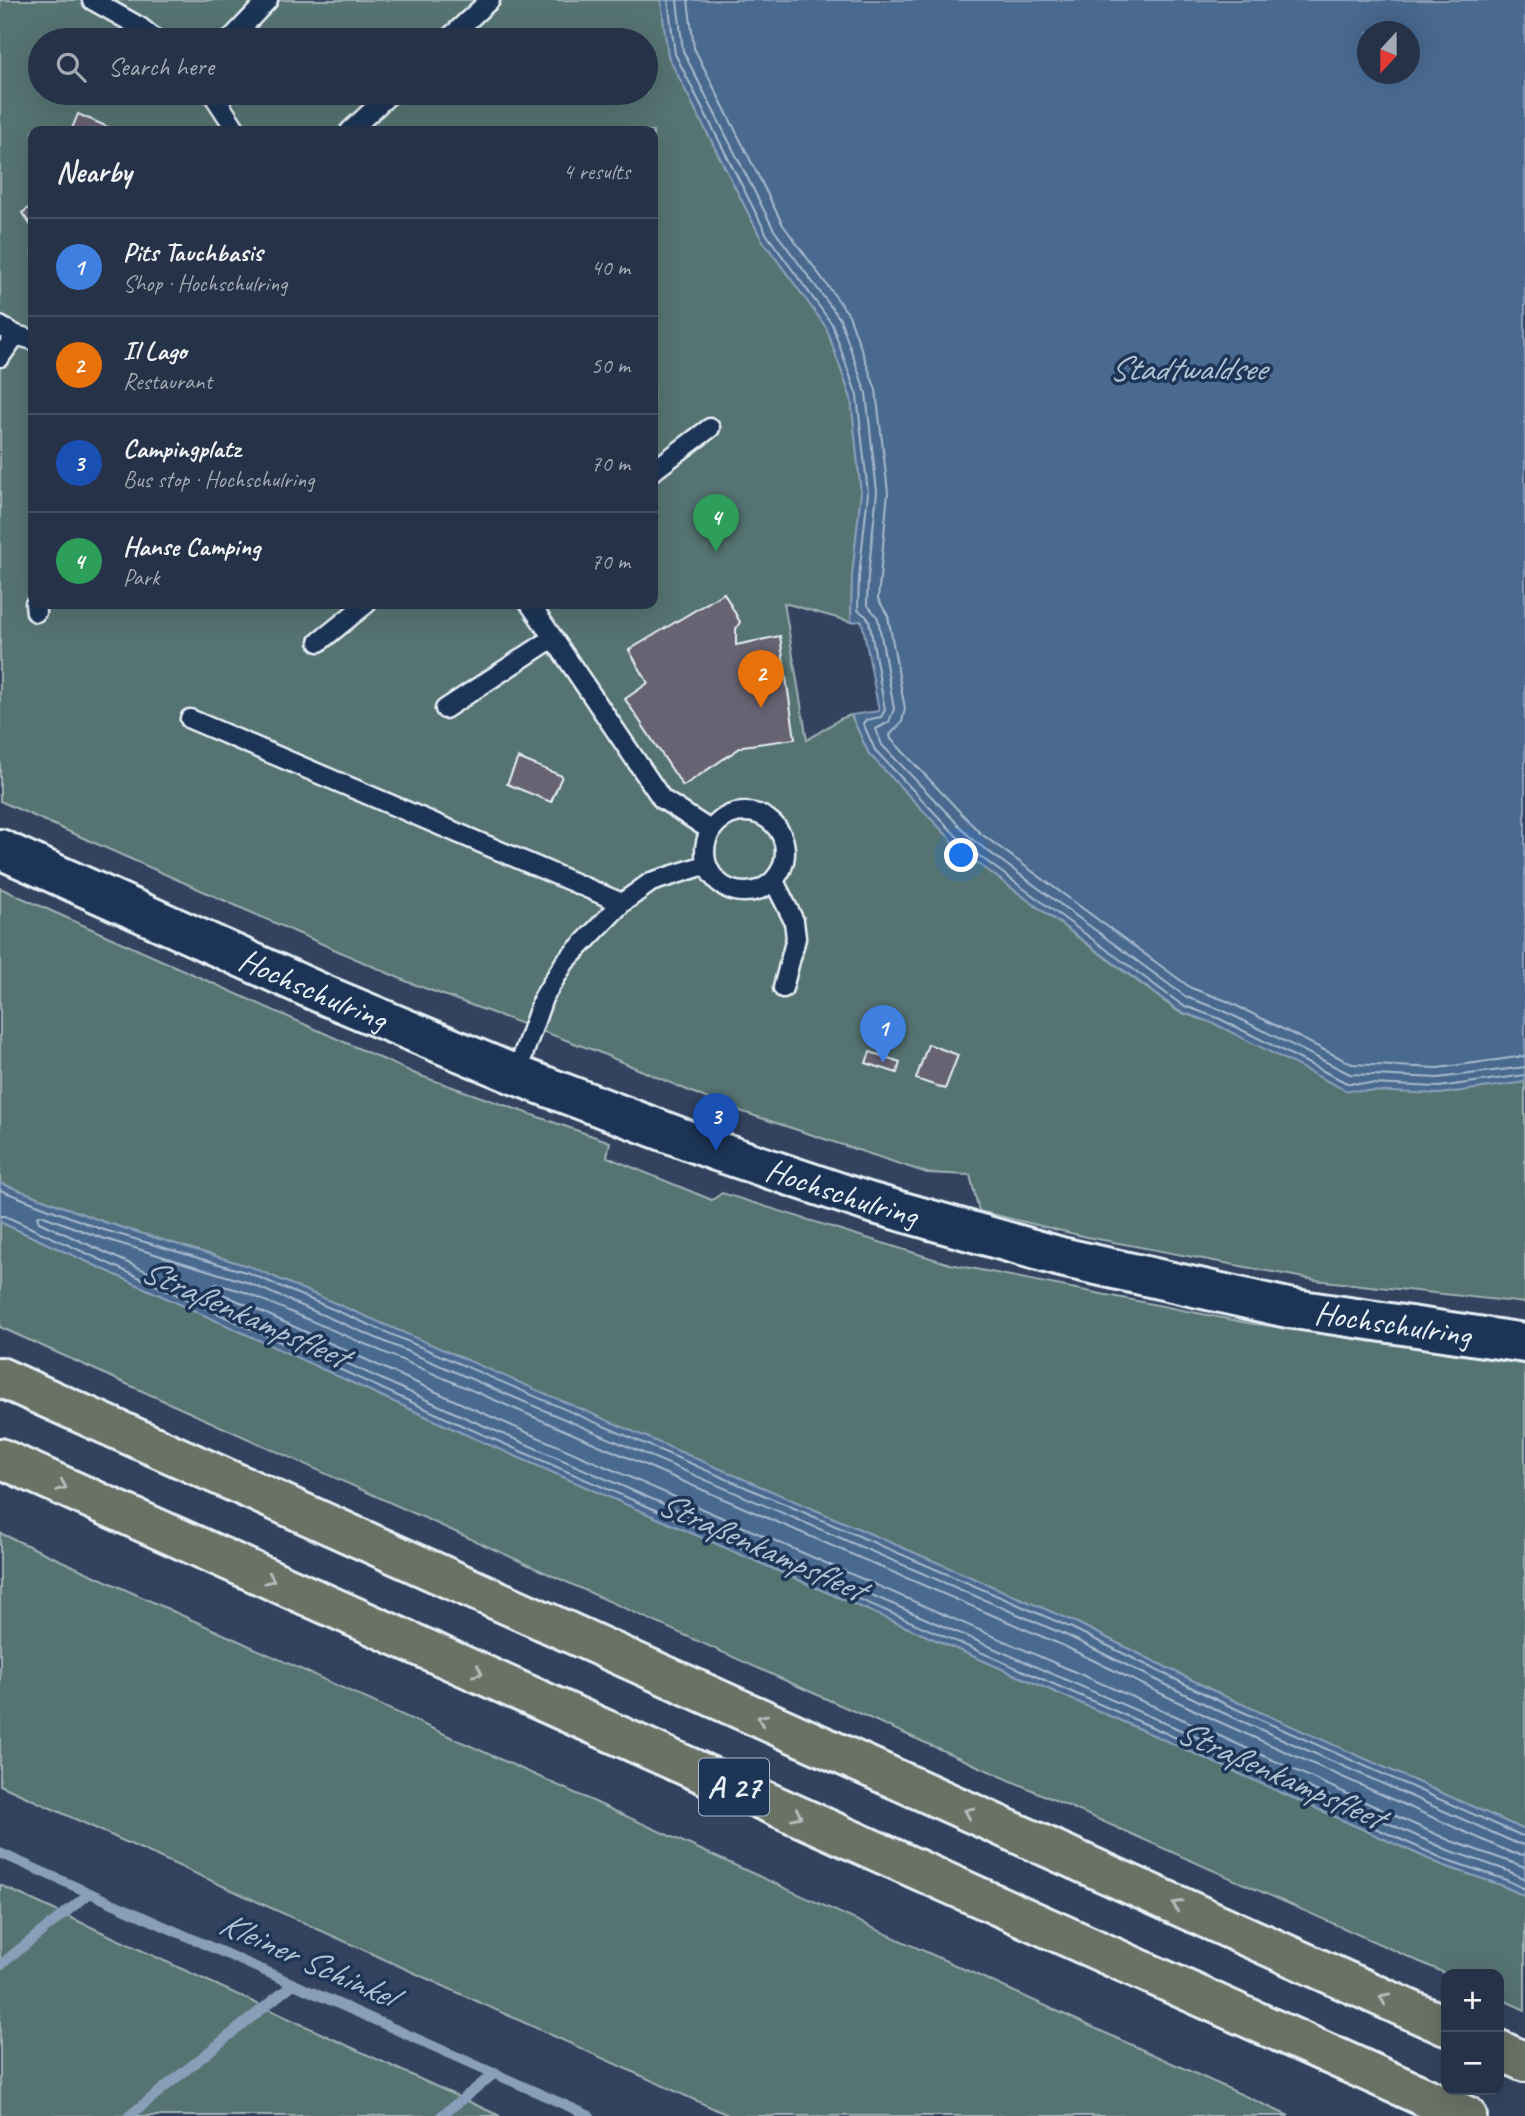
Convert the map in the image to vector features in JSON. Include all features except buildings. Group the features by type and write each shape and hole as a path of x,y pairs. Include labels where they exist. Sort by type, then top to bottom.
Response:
{"highway":[{"name":"A 27","path":"0,1377 1441,2024"},
{"name":"A 27","path":"0,1458 1467,2116"},
{"path":"1504,2052 1525,2062"}],"street":[{"name":"Hochschulring","path":"0,849 327,996 516,1074 729,1156 868,1202 1061,1257 1288,1308 1525,1343"}],"lane":[{"path":"241,28 268,0"},
{"path":"460,28 490,0"},
{"path":"97,1 141,28"},
{"path":"220,105 234,126"},
{"path":"355,126 378,105"},
{"path":"0,357 16,333"},
{"path":"658,467 710,428"},
{"path":"319,642 360,609"},
{"path":"533,609 662,799 710,830"},
{"path":"445,709 553,638"},
{"path":"191,719 622,903"},
{"path":"749,812 764,816 776,826 783,839 786,854 783,868 774,881 761,890 745,893 729,890 716,881 705,865 704,847 710,830 734,813 749,812"},
{"path":"516,1074 543,998 565,962 622,903 651,882 705,865"},
{"path":"774,881 794,921 796,938 783,988"}],"green space":[{"path":"0,0 661,0 668,56 761,238 826,327 851,398 861,493 852,576 851,622 784,603 807,740 851,715 869,754 963,852 1179,1012 1439,1094 1525,1082 1525,1303 1315,1280 1087,1237 979,1211 970,1175 927,1173 722,1105 596,1051 408,982 0,801"},
{"path":"0,888 418,1075 610,1142 607,1157 712,1200 722,1193 950,1264 1248,1323 1525,1359 1525,1830 1226,1697 1075,1622 251,1267 104,1222 0,1183"},
{"path":"0,1222 458,1431 1158,1737 1442,1865 1525,1896 1525,2010 1504,2000 1504,1969 1441,1969 1441,1971 822,1697 0,1327"},
{"path":"0,1533 1289,2116 730,2116 0,1785"},
{"path":"0,1885 500,2116 0,2116"}],"water":[{"name":"Stadtwaldsee","path":"661,0 1525,0 1525,1082 1439,1094 1345,1090 1215,1024 1179,1011 963,852 869,754 851,715 879,711 862,621 851,622 852,576 861,493 851,398 826,327 761,238 668,56"},
{"name":"Straßenkampsfleet","path":"0,1183 104,1222 251,1267 1075,1622 1226,1697 1525,1830 1525,1896 1442,1865 1158,1737 458,1431 0,1222"}],"waterway":[{"name":"Kleiner Schinkel","path":"0,1853 590,2116"},
{"path":"0,1965 90,1893"},
{"path":"129,2116 292,1985"},
{"path":"441,2116 495,2073"}],"place":[{"name":"Hanse Camping","path":"716,552"},
{"name":"Il Lago","path":"761,708"},
{"name":"Pits Tauchbasis","path":"883,1063"},
{"name":"Campingplatz","path":"716,1151"}]}
